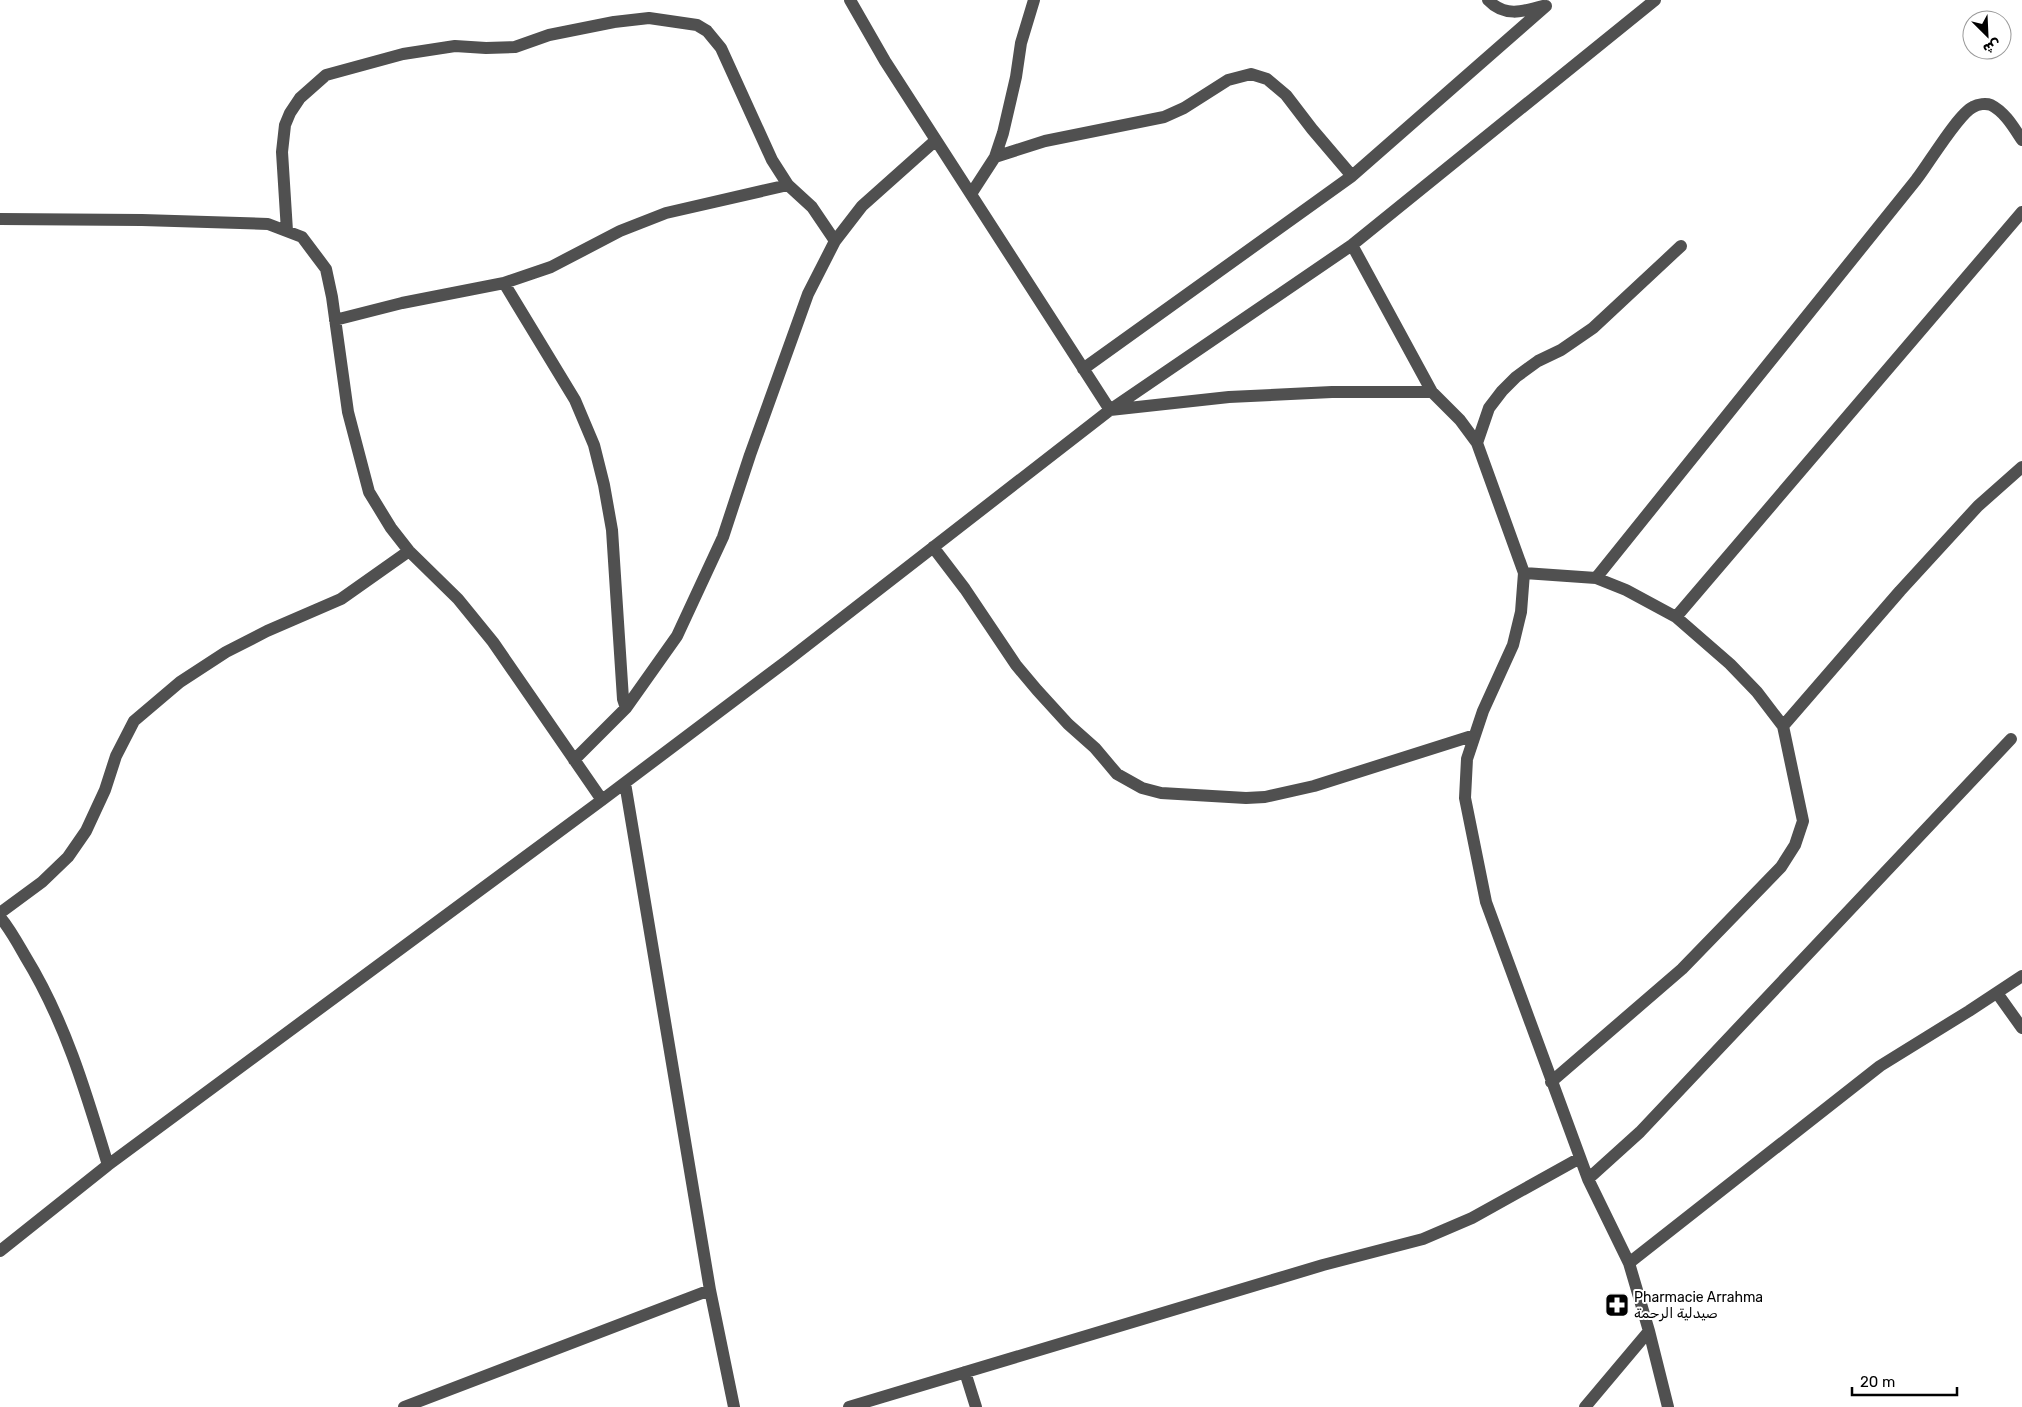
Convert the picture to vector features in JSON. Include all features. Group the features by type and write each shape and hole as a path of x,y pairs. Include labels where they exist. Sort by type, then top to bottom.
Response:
{"street":[{"path":"850,0 885,60 1110,410"},
{"path":"970,194 995,157 1003,133 1016,77 1021,43 1034,0"},
{"path":"1488,0 1504,11 1518,13 1549,3"},
{"path":"0,1251 108,1165 625,783 788,660 1110,410 1352,245 1655,0"},
{"path":"1083,369 1352,176 1549,3"},
{"path":"287,231 282,152 285,125 300,98 326,75 403,54 455,46 486,48 515,46 549,35 614,22 649,18 697,25 707,31 721,48 772,160 788,185 812,207 835,241"},
{"path":"995,157 1045,141 1164,117 1184,108 1228,80 1251,74 1267,79 1286,94 1312,129 1352,176"},
{"path":"1596,578 1916,180 1959,119 1971,107 1980,104 1990,105 2008,120 2022,140"},
{"path":"574,760 626,708 677,636 723,537 750,455 808,294 835,241 862,206 936,140"},
{"path":"335,320 402,303 504,283 551,267 620,231 666,213 788,185"},
{"path":"1676,617 2022,212"},
{"path":"0,219 142,220 268,224 302,236 326,270 348,412 369,492 391,528 409,551 458,599 493,642 602,800"},
{"path":"1352,245 1432,392 1460,420 1477,443 1524,573 1521,612 1513,645 1483,711 1467,759 1465,798 1486,902 1514,973 1551,1082 1580,1158 1628,1263 1668,1407"},
{"path":"1477,443 1489,408 1516,377 1538,361 1562,350 1594,328 1681,246"},
{"path":"504,283 575,400 594,445 612,530 623,699 626,708"},
{"path":"1110,410 1228,397 1332,392 1432,392"},
{"path":"1783,726 1900,591 1972,513 2022,467"},
{"path":"933,547 970,597 1016,666 1068,724 1095,748 1117,774 1142,788 1161,793 1246,798 1265,797 1314,786 1475,735"},
{"path":"108,1165 78,1067 59,1018 39,979 0,915 42,882 68,857 86,831 105,790 116,756 134,721 180,682 226,652 267,631 341,599 409,551"},
{"path":"1524,573 1596,578 1626,590 1676,617 1730,664 1757,692 1783,726 1803,821 1796,845 1781,867 1682,969 1551,1082"},
{"path":"1588,1178 1640,1132 2012,739"},
{"path":"625,783 710,1290 734,1407"},
{"path":"1628,1263 1880,1066 2022,976"},
{"path":"1996,993 2022,1028"},
{"path":"850,1407 1323,1265 1423,1239 1472,1218 1580,1158"},
{"path":"404,1407 710,1290"},
{"path":"1585,1407 1648,1331"},
{"path":"965,1372 976,1407"}],"place":[{"name":"Pharmacie Arrahma صيدلية الرحمة","path":"1617,1305"}]}
